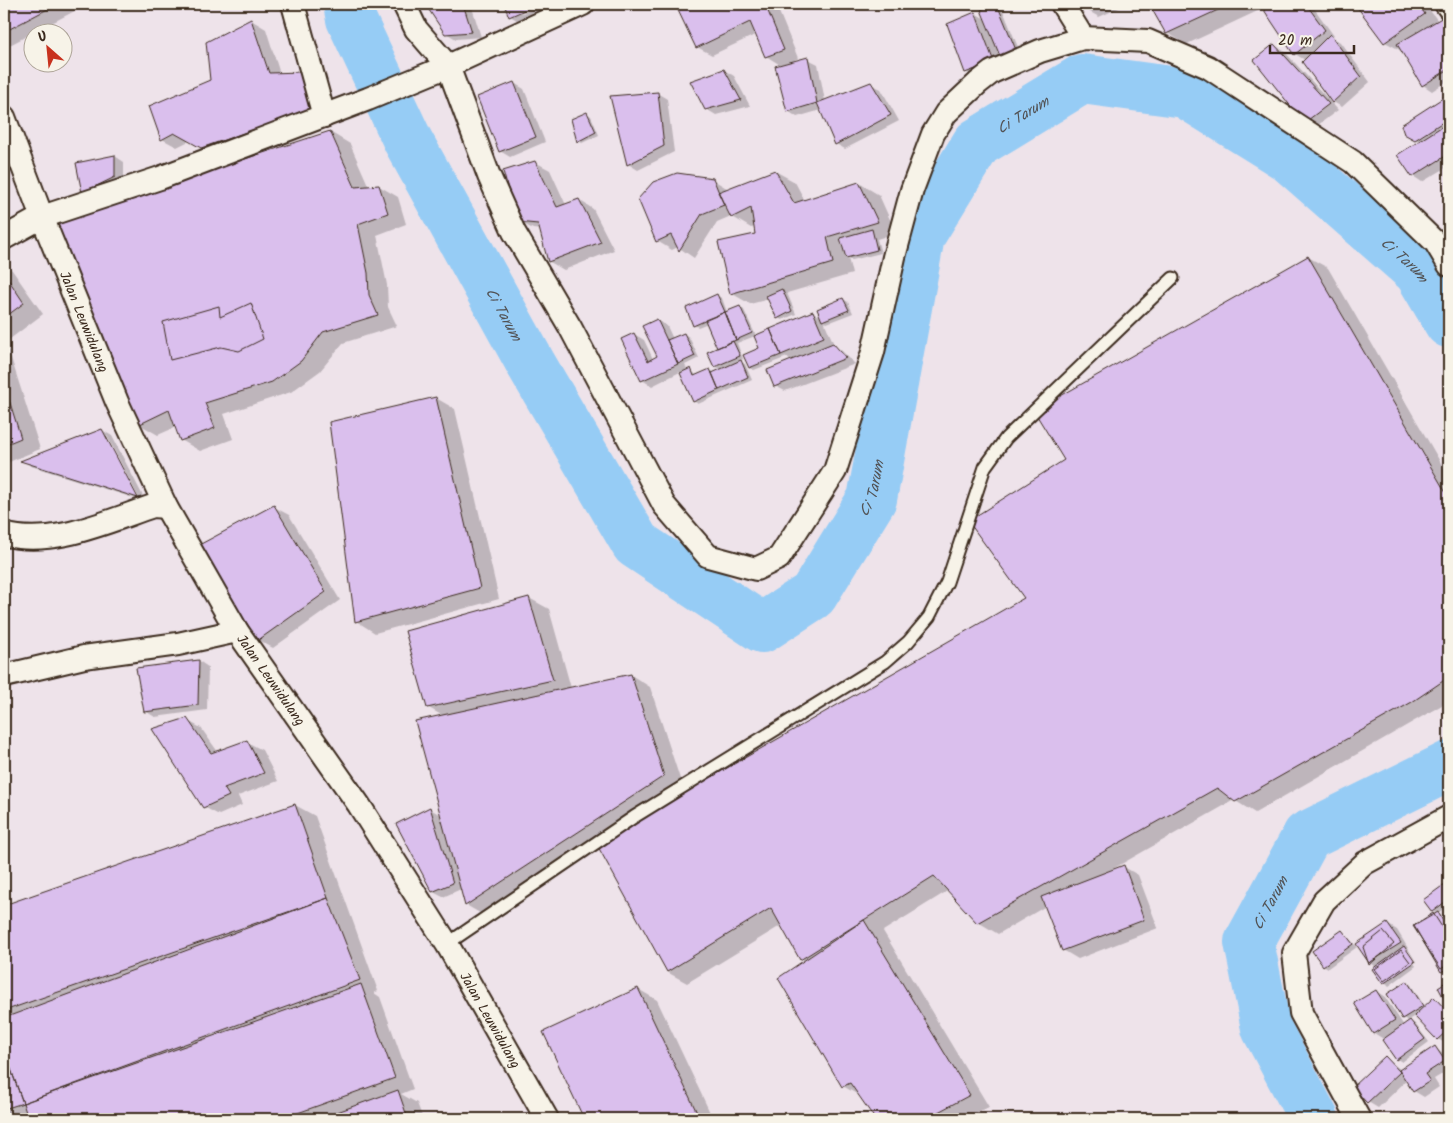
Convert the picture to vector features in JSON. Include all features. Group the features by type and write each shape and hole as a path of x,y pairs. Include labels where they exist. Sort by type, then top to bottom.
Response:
{"street":[{"path":"293,4 324,116"},
{"path":"404,4 416,29 444,68 514,232 570,327 664,505 708,556 756,569 779,558 835,471 873,352 894,257 912,190 933,134 946,113 992,72 1040,51 1083,38 1148,41 1208,67 1353,162 1436,243 1449,265"},
{"path":"4,238 42,217 160,178 368,99 444,68 583,4"},
{"path":"1062,4 1083,38"},
{"path":"1446,4 1449,8"},
{"name":"Jalan Leuwidulang","path":"4,117 42,217 117,402 166,507 237,631 359,805 447,944 547,1119"},
{"path":"4,534 33,538 57,535 152,506 166,507"},
{"path":"4,676 84,657 178,644 237,631"},
{"path":"1359,1119 1301,1013 1294,953 1324,901 1365,863 1449,817"}],"lane":[{"path":"447,944 634,817 885,662 908,642 928,617 948,582 985,467 1006,438 1173,278"}],"building":[{"path":"4,4 57,4 22,22 4,32"},
{"path":"425,4 463,4 472,32 445,34"},
{"path":"504,4 538,4 509,17"},
{"path":"675,4 765,4 784,50 765,57 750,22 696,48"},
{"path":"997,4 1016,50 1000,56 981,10"},
{"path":"1149,4 1231,4 1166,34"},
{"path":"1260,4 1306,4 1325,30 1294,55"},
{"path":"1355,4 1418,4 1425,14 1384,43"},
{"path":"975,12 994,62 965,73 947,24"},
{"path":"1445,16 1449,23 1449,69 1422,86 1397,44"},
{"path":"251,19 269,73 302,72 313,109 201,148 174,133 161,140 149,106 210,80 206,42"},
{"path":"1330,34 1361,76 1332,103 1302,62"},
{"path":"1274,44 1329,104 1304,123 1254,60"},
{"path":"808,57 817,103 787,112 775,66"},
{"path":"724,69 741,100 705,110 690,81"},
{"path":"514,82 536,137 499,152 477,97"},
{"path":"871,82 891,115 835,145 817,103"},
{"path":"658,92 664,146 627,165 610,96"},
{"path":"1449,94 1449,118 1415,140 1404,134 1401,125"},
{"path":"587,112 596,132 577,142 571,119"},
{"path":"1449,122 1449,154 1412,177 1397,155"},
{"path":"330,131 355,187 379,185 388,213 358,224 368,273 369,295 378,315 323,332 301,361 272,382 205,403 215,428 180,441 169,410 138,425 56,221"},
{"path":"115,155 115,177 82,193 76,163"},
{"path":"535,161 557,207 579,199 601,242 548,262 538,224 517,222 503,171"},
{"path":"775,170 794,203 859,182 878,222 827,237 833,263 730,294 718,242 755,234 751,208 731,218 718,192"},
{"path":"677,173 713,178 724,205 702,214 679,251 671,235 656,242 638,199 653,182"},
{"path":"872,229 877,250 846,258 840,238"},
{"path":"1308,256 1449,498 1449,677 1412,702 1235,802 1217,788 977,923 934,876 800,960 771,908 667,972 596,843 1024,598 968,521 1064,460 1034,411"},
{"path":"4,273 24,303 4,318"},
{"path":"782,289 792,311 777,319 766,296"},
{"path":"717,294 725,312 693,326 686,308"},
{"path":"843,298 849,310 822,321 817,309"},
{"path":"251,303 263,339 239,351 221,347 170,360 163,322 219,306 220,317"},
{"path":"740,306 752,333 736,340 725,312"},
{"path":"813,311 824,337 781,355 770,329"},
{"path":"725,312 736,340 717,348 705,320"},
{"path":"657,319 678,364 641,381 621,339 634,333 648,361 657,356 642,326"},
{"path":"770,329 781,355 749,368 743,355 759,348 754,336"},
{"path":"684,333 695,356 678,364 667,340"},
{"path":"733,341 740,356 714,367 707,352"},
{"path":"833,343 846,358 774,387 767,370"},
{"path":"741,360 748,377 719,390 712,373"},
{"path":"691,368 694,376 710,369 719,390 693,402 680,373"},
{"path":"4,384 21,438 4,445"},
{"path":"436,397 480,588 355,622 329,422"},
{"path":"102,429 138,498 20,461"},
{"path":"274,505 326,592 257,641 199,545"},
{"path":"529,597 553,680 427,708 405,631"},
{"path":"199,660 198,705 144,712 136,668"},
{"path":"631,674 664,776 465,906 415,721"},
{"path":"187,718 211,753 247,740 264,773 224,788 229,796 203,808 152,729"},
{"path":"295,804 328,898 4,1011 4,905"},
{"path":"430,807 453,883 432,892 396,824"},
{"path":"1124,865 1144,920 1062,951 1041,897"},
{"path":"1445,884 1449,890 1449,899 1432,912 1423,900"},
{"path":"328,898 360,980 23,1103 4,1050 4,1018"},
{"path":"1438,912 1449,932 1449,968 1441,972 1414,926"},
{"path":"1433,913 1449,938 1449,964 1441,969 1413,926"},
{"path":"864,920 970,1095 925,1119 875,1119 850,1083 842,1087 778,978"},
{"path":"1387,923 1401,943 1369,963 1356,944"},
{"path":"1342,930 1353,944 1323,966 1312,951"},
{"path":"1383,931 1394,944 1369,965 1363,947"},
{"path":"1404,946 1415,962 1383,984 1372,969"},
{"path":"1401,950 1410,962 1384,981 1375,969"},
{"path":"1449,980 1449,1008 1438,987"},
{"path":"1407,981 1423,1006 1402,1019 1387,994"},
{"path":"361,984 395,1078 281,1119 28,1119 23,1103"},
{"path":"638,988 700,1119 584,1119 543,1032"},
{"path":"1376,990 1395,1020 1373,1034 1354,1003"},
{"path":"1434,997 1449,1013 1449,1029 1437,1040 1414,1016"},
{"path":"1410,1020 1425,1039 1396,1060 1382,1040"},
{"path":"1435,1046 1445,1061 1425,1074 1430,1081 1413,1092 1399,1070"},
{"path":"4,1050 23,1103 4,1109"},
{"path":"1385,1056 1400,1072 1367,1103 1352,1087"},
{"path":"398,1090 408,1119 318,1119"}],"waterway":[{"name":"Ci Tarum","path":"348,4 351,19 408,141 531,364 636,544 762,628 813,595 872,499 920,236 977,143 1082,79 1185,93 1288,157 1419,272 1449,323"},
{"name":"Ci Tarum","path":"1314,1119 1266,1028 1249,942 1307,836 1449,766"}]}
